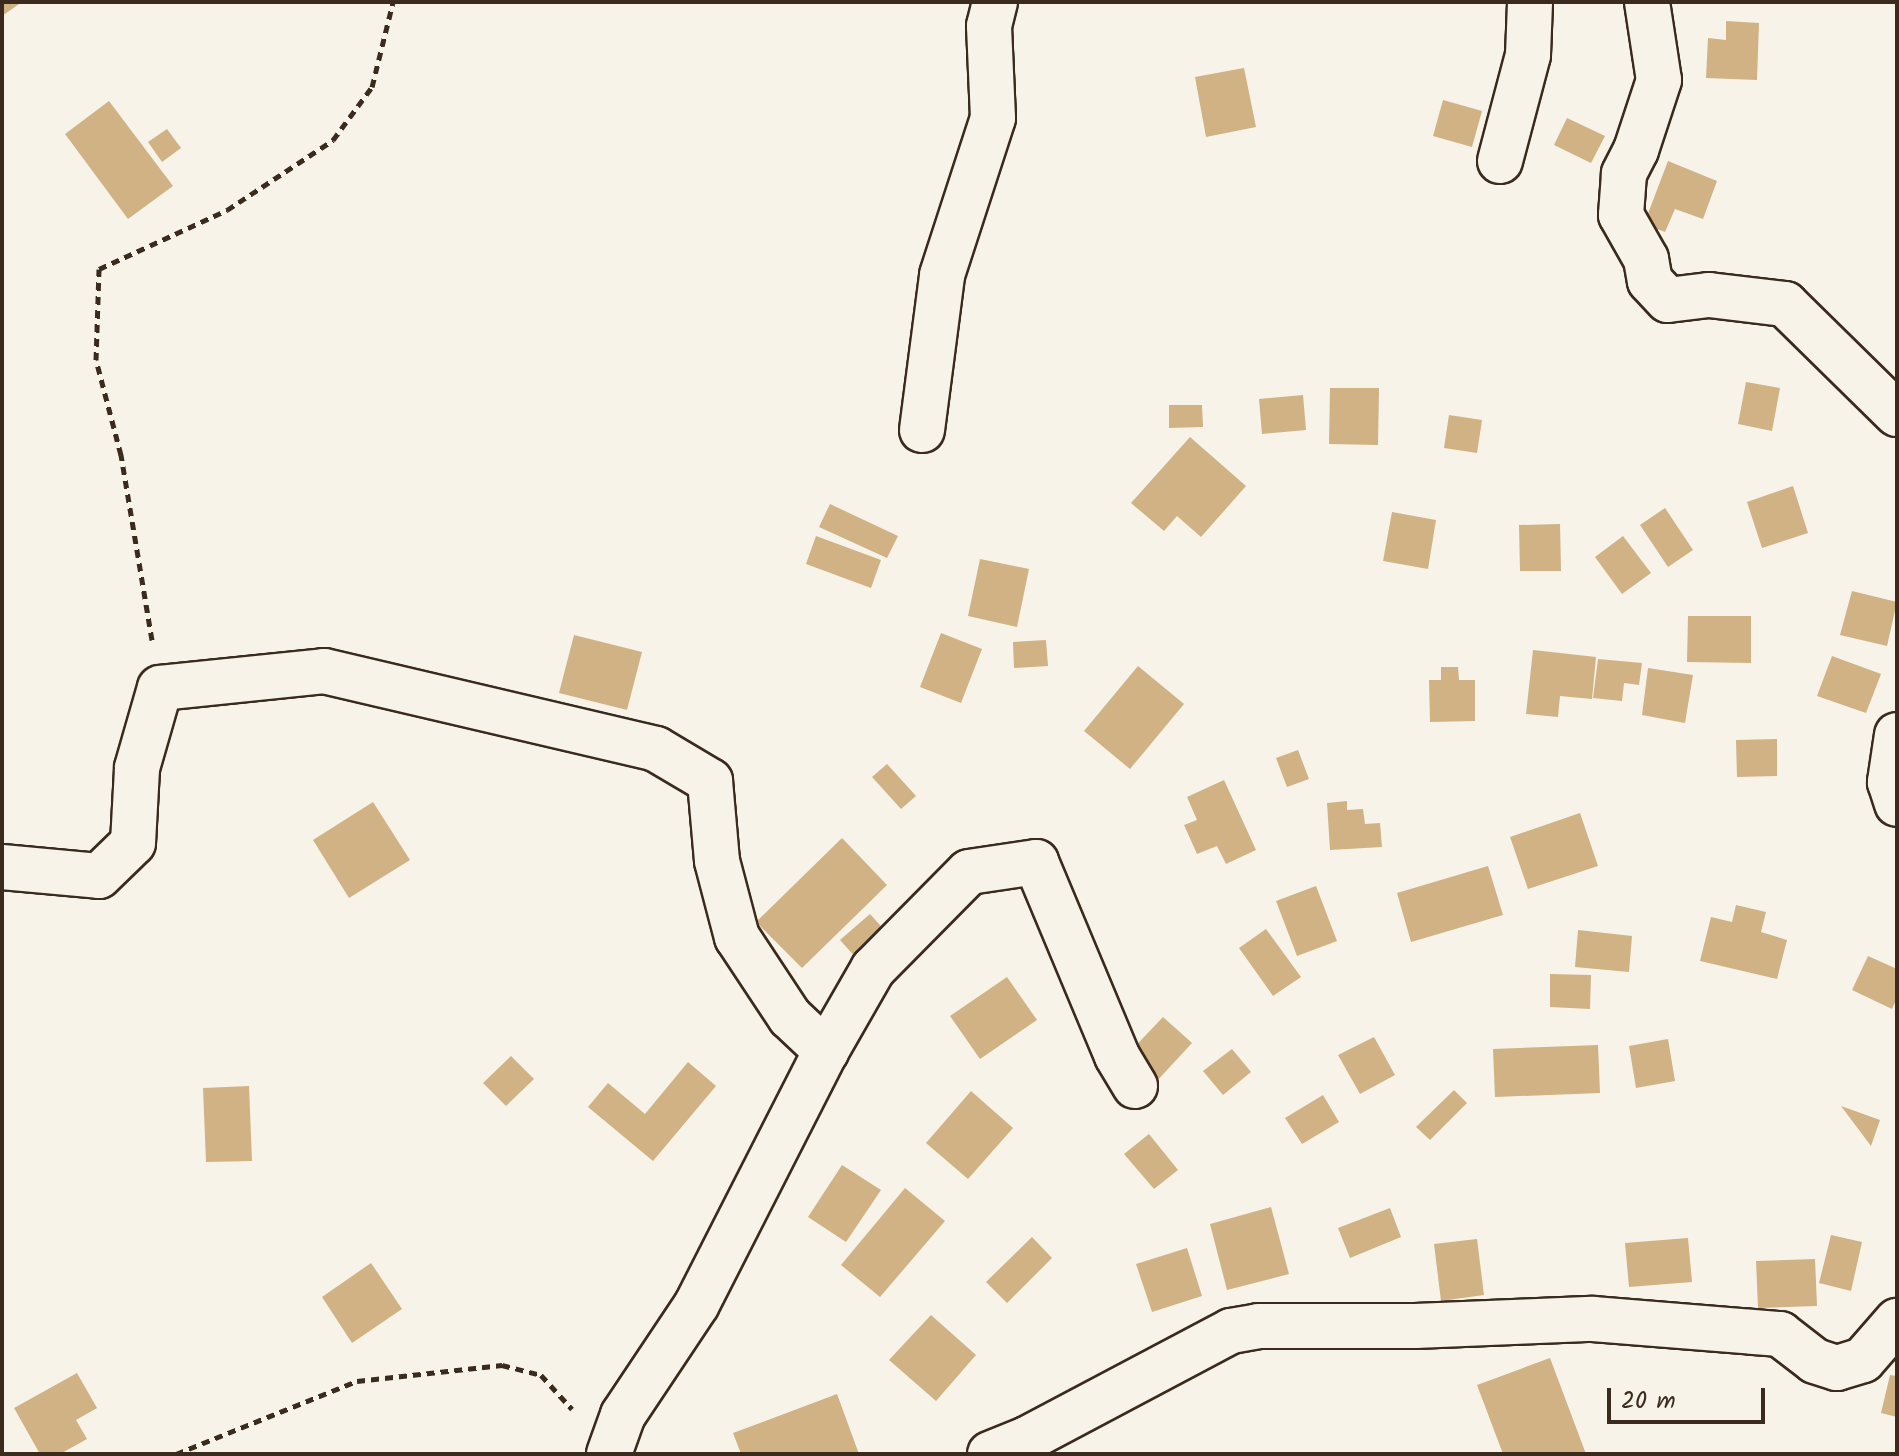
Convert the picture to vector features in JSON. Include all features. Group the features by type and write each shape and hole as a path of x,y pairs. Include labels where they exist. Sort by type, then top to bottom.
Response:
{"street":[{"path":"922,430 942,275 993,118 989,26 995,2"},
{"path":"1500,161 1528,55 1530,2"},
{"path":"1647,2 1659,80 1636,150 1624,174 1621,215 1646,259 1650,281 1668,300 1709,295 1785,304 1897,414"},
{"path":"2,867 99,876 133,843 137,768 160,688 324,671 656,749 710,781 717,861 737,937 790,1017 826,1051"},
{"path":"1897,735 1890,782 1897,804"},
{"path":"610,1453 623,1415 697,1304 826,1051 873,969 969,872 1036,862 1117,1056 1135,1086"},
{"path":"990,1454 1027,1439 1231,1331 1258,1326 1415,1326 1593,1319 1780,1334 1815,1361 1837,1368 1863,1360 1897,1321"}],"path":[{"path":"160,688 121,455 96,360 99,269 227,210 333,140 372,87 393,2"},
{"path":"176,1454 357,1381 502,1365 541,1375 610,1453"}],"building":[{"path":"2,2 22,2 2,16"},
{"path":"1726,21 1759,23 1757,80 1706,78 1708,38 1726,40"},
{"path":"1244,68 1256,127 1206,137 1195,77"},
{"path":"1443,100 1482,111 1472,147 1433,136"},
{"path":"109,101 173,186 128,219 65,134"},
{"path":"1567,118 1605,136 1591,163 1554,145"},
{"path":"167,129 181,148 162,162 148,142"},
{"path":"1668,161 1717,181 1703,219 1675,209 1665,232 1644,224"},
{"path":"1746,382 1780,388 1772,431 1738,424"},
{"path":"1330,388 1379,388 1378,445 1329,444"},
{"path":"1303,395 1306,430 1262,434 1259,399"},
{"path":"1169,405 1202,405 1203,427 1169,428"},
{"path":"1449,415 1482,420 1477,453 1444,448"},
{"path":"1190,437 1246,486 1201,537 1177,516 1164,531 1131,503"},
{"path":"1793,486 1808,533 1762,548 1747,502"},
{"path":"830,504 898,536 887,558 819,527"},
{"path":"1665,508 1693,550 1668,567 1640,525"},
{"path":"1392,512 1436,520 1428,569 1383,561"},
{"path":"1560,524 1561,571 1520,571 1519,525"},
{"path":"816,536 881,560 871,588 806,564"},
{"path":"1623,536 1651,573 1622,594 1595,557"},
{"path":"980,559 1029,569 1017,627 968,616"},
{"path":"1852,591 1897,602 1887,646 1840,635"},
{"path":"1688,616 1751,616 1751,663 1687,662"},
{"path":"941,633 982,649 961,703 920,687"},
{"path":"574,635 642,652 627,710 559,693"},
{"path":"1046,640 1048,666 1014,668 1013,642"},
{"path":"1533,650 1596,657 1592,699 1560,696 1558,717 1526,714"},
{"path":"1832,656 1881,674 1866,713 1817,696"},
{"path":"1598,659 1642,663 1639,685 1624,683 1622,701 1593,698"},
{"path":"1138,666 1184,704 1130,769 1084,731"},
{"path":"1441,667 1458,667 1459,680 1475,680 1475,721 1430,722 1429,680 1441,680"},
{"path":"1648,668 1693,675 1685,723 1642,715"},
{"path":"1777,739 1777,776 1737,777 1736,740"},
{"path":"1298,750 1309,779 1287,787 1276,758"},
{"path":"887,764 916,796 901,809 872,777"},
{"path":"1224,780 1256,850 1226,864 1217,846 1197,854 1184,825 1197,820 1187,797"},
{"path":"1347,801 1347,810 1363,809 1365,824 1380,823 1382,847 1330,850 1327,803"},
{"path":"373,802 410,860 349,898 313,840"},
{"path":"1580,813 1598,866 1528,889 1510,837"},
{"path":"842,838 887,885 802,968 756,922"},
{"path":"1488,866 1503,915 1411,942 1397,893"},
{"path":"1316,886 1337,941 1297,956 1276,901"},
{"path":"1736,905 1766,912 1761,932 1787,940 1777,979 1700,961 1711,917 1732,922"},
{"path":"870,914 887,933 857,959 840,940"},
{"path":"1266,929 1301,977 1273,996 1239,948"},
{"path":"1578,930 1632,936 1629,972 1575,967"},
{"path":"1868,956 1897,969 1897,998 1892,1009 1852,990"},
{"path":"1550,974 1591,975 1590,1009 1550,1007"},
{"path":"1007,977 1037,1020 980,1059 950,1016"},
{"path":"1163,1017 1192,1043 1155,1083 1126,1056"},
{"path":"1374,1037 1395,1075 1360,1094 1338,1055"},
{"path":"1668,1039 1675,1081 1636,1088 1629,1046"},
{"path":"1598,1045 1600,1093 1495,1097 1493,1049"},
{"path":"1232,1049 1251,1072 1223,1095 1203,1071"},
{"path":"511,1056 534,1079 506,1106 483,1083"},
{"path":"688,1062 716,1086 653,1161 588,1107 608,1083 645,1114"},
{"path":"249,1086 252,1161 206,1162 203,1088"},
{"path":"1454,1090 1467,1103 1430,1140 1416,1127"},
{"path":"971,1091 1013,1128 968,1179 926,1143"},
{"path":"1323,1095 1339,1122 1302,1144 1285,1118"},
{"path":"1841,1106 1880,1120 1871,1146"},
{"path":"1149,1134 1178,1170 1154,1189 1124,1154"},
{"path":"842,1165 881,1190 846,1242 808,1217"},
{"path":"905,1188 945,1221 880,1297 841,1265"},
{"path":"1271,1207 1289,1274 1227,1290 1210,1224"},
{"path":"1390,1208 1401,1237 1350,1258 1338,1228"},
{"path":"1831,1235 1862,1242 1851,1291 1819,1283"},
{"path":"1032,1237 1052,1258 1007,1303 986,1282"},
{"path":"1688,1238 1692,1282 1629,1287 1625,1243"},
{"path":"1477,1239 1484,1295 1441,1301 1434,1244"},
{"path":"1187,1248 1202,1296 1152,1312 1136,1264"},
{"path":"1815,1259 1817,1306 1758,1308 1756,1261"},
{"path":"371,1263 402,1309 352,1343 322,1297"},
{"path":"931,1315 976,1355 936,1401 889,1360"},
{"path":"1550,1358 1586,1454 1503,1454 1477,1385"},
{"path":"77,1373 97,1408 76,1420 87,1439 60,1454 40,1454 14,1408"},
{"path":"1890,1375 1897,1376 1897,1417 1881,1413"},
{"path":"837,1394 859,1454 741,1454 733,1433"}]}
